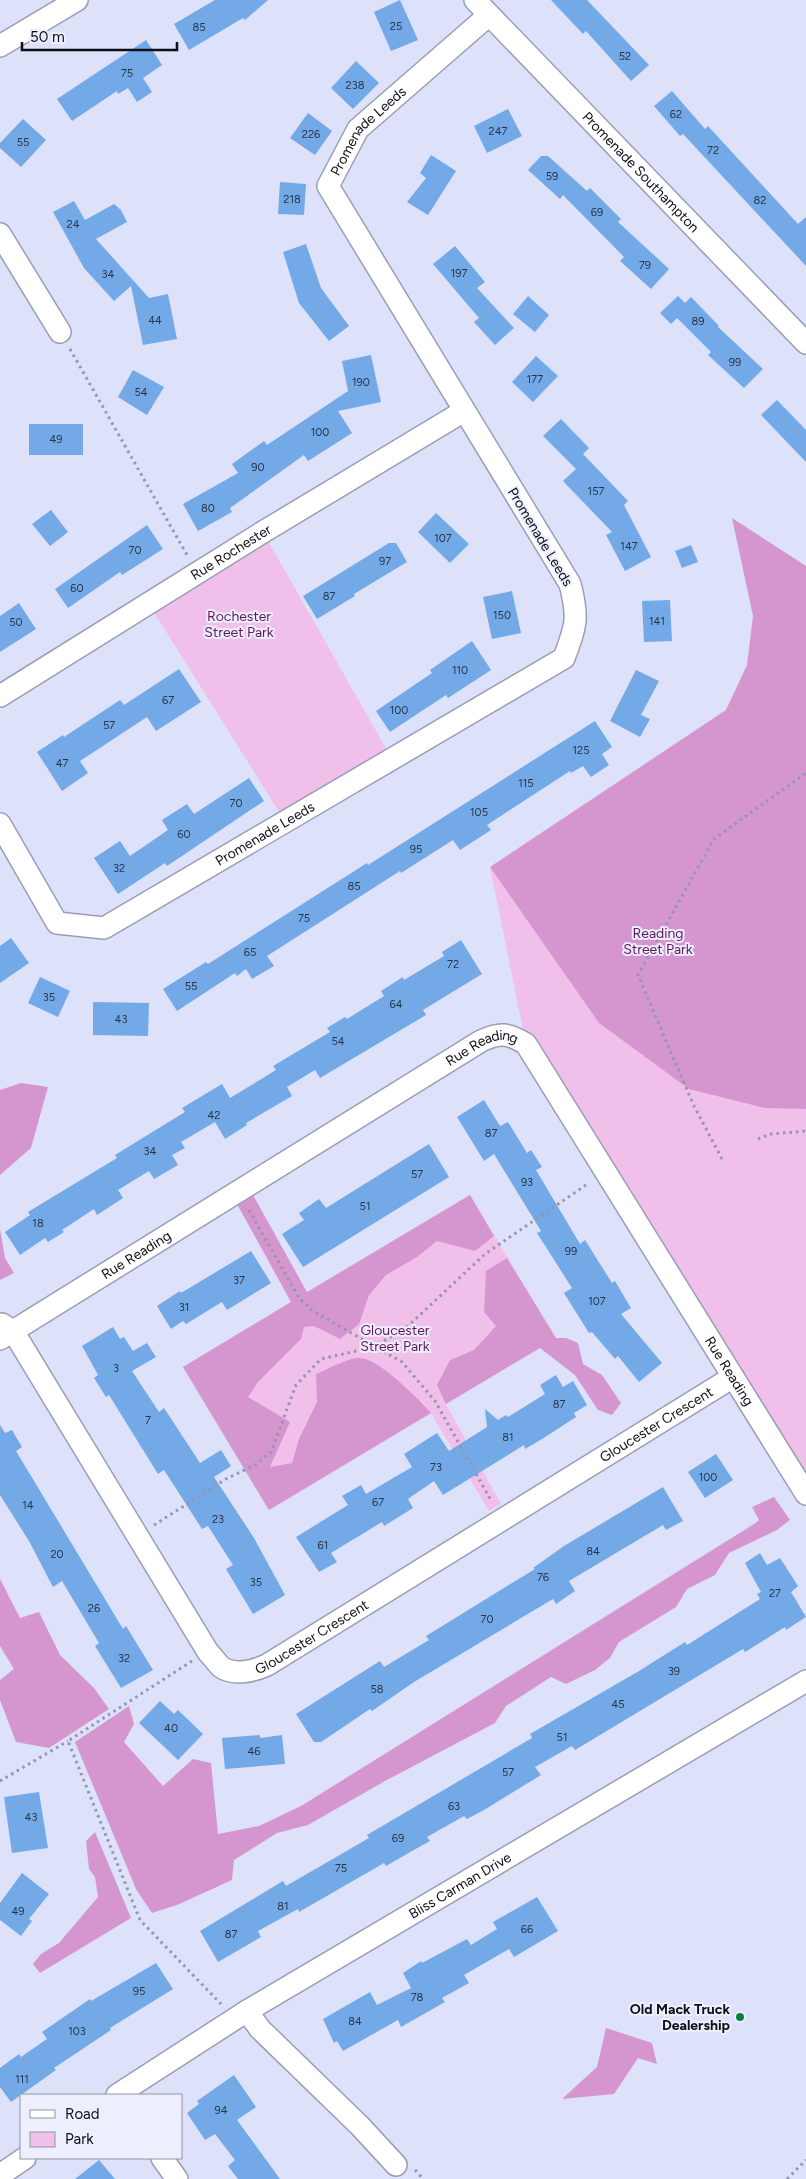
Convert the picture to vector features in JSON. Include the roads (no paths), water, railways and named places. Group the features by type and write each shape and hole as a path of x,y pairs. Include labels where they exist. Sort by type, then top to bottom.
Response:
{"street":[{"path":"0,46 77,0"},
{"name":"Promenade Southampton","path":"482,8 806,343"},
{"name":"Promenade Leeds","path":"0,824 57,924 104,928 564,658 576,623 577,609 570,584 328,186 358,129 482,8"},
{"path":"0,234 60,332"},
{"name":"Rue Rochester","path":"0,696 263,532 464,411"},
{"name":"Rue Reading","path":"4,1331 464,1051 495,1034 512,1035 526,1044 806,1494"},
{"name":"Gloucester Crescent","path":"4,1331 208,1652 222,1667 233,1672 254,1671 267,1665 733,1377"},
{"name":"Bliss Carman Drive","path":"119,2094 241,2015 806,1681"},
{"path":"241,2015 260,2029 360,2126 396,2165"},
{"path":"0,2175 24,2159"},
{"path":"163,2159 177,2179"}],"place":[{"name":"Old Mack Truck Dealership","path":"740,2017"}],"park label":[{"name":"Rochester Street Park","path":"239,624"},
{"name":"Reading Street Park","path":"658,942"},
{"name":"Gloucester Street Park","path":"395,1338"}]}
